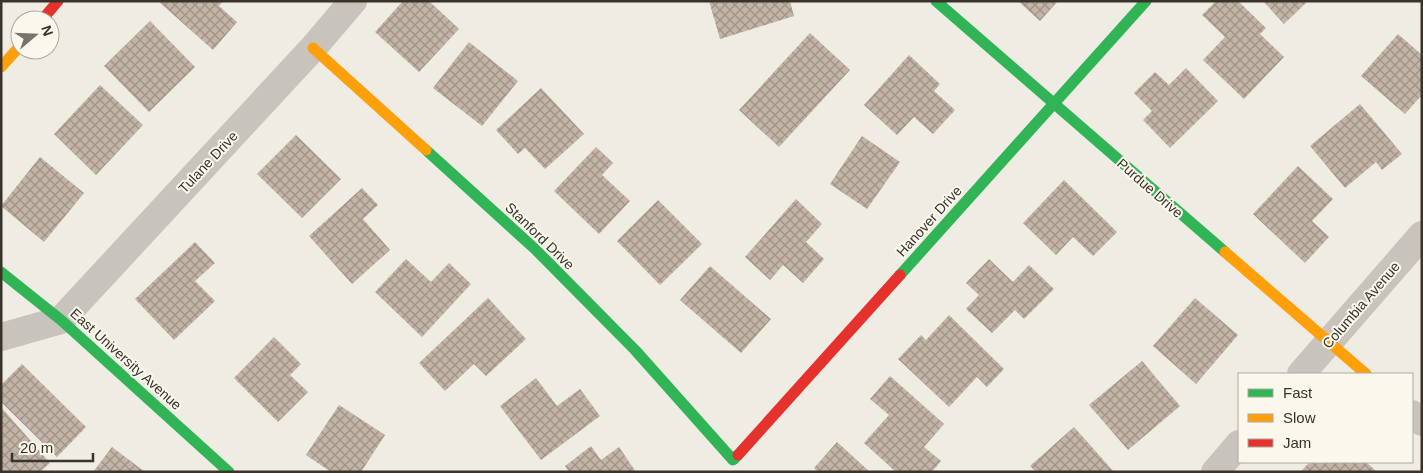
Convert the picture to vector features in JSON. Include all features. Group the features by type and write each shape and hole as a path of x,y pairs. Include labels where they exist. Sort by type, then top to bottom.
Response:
{"street":[{"name":"Tulane Drive","path":"61,320 313,48 353,1"},
{"name":"Purdue Drive","path":"936,1 1365,373"},
{"name":"Hanover Drive","path":"733,460 1146,1"},
{"name":"Stanford Drive","path":"313,48 535,249 635,350 733,460"},
{"path":"1,67 10,57"},
{"name":"Columbia Avenue","path":"1302,373 1422,236"},
{"name":"East University Avenue","path":"1,272 61,320 229,472"},
{"path":"1,338 61,320"},
{"path":"1215,472 1238,445"}],"building":[{"path":"158,1 223,1 219,6 237,22 213,50"},
{"path":"403,1 429,1 459,29 419,72 375,32"},
{"path":"709,1 790,1 794,16 720,39"},
{"path":"1018,1 1058,1 1040,21"},
{"path":"1216,1 1238,1 1266,28 1260,34 1284,57 1244,99 1203,60 1225,37 1202,15"},
{"path":"1263,1 1308,1 1284,24"},
{"path":"150,21 195,67 149,112 104,66"},
{"path":"810,33 850,70 779,147 739,110"},
{"path":"1398,34 1422,55 1422,98 1420,97 1405,114 1361,76"},
{"path":"469,42 518,81 482,126 433,88"},
{"path":"909,55 940,84 934,91 955,110 933,134 914,117 897,135 864,105"},
{"path":"1186,68 1218,101 1170,148 1143,120 1152,111 1134,93 1155,72 1169,85"},
{"path":"100,85 143,125 96,175 54,134"},
{"path":"541,88 584,134 545,169 525,148 518,154 496,130"},
{"path":"1360,104 1402,154 1382,170 1376,162 1345,188 1310,146"},
{"path":"296,135 341,179 302,218 257,174"},
{"path":"862,136 900,162 867,209 830,184"},
{"path":"596,147 613,163 602,175 630,201 599,234 554,191"},
{"path":"40,157 84,193 44,242 1,206"},
{"path":"1298,166 1333,199 1312,221 1329,237 1305,263 1253,214"},
{"path":"1064,180 1117,232 1093,256 1073,237 1056,255 1023,223"},
{"path":"362,188 378,205 363,219 390,250 352,284 309,236"},
{"path":"796,199 822,224 806,242 824,259 803,283 783,265 770,280 745,257"},
{"path":"658,200 702,244 660,285 617,241"},
{"path":"195,242 215,263 195,281 215,301 174,340 135,299"},
{"path":"406,259 431,282 449,263 471,284 422,337 375,292"},
{"path":"989,259 1013,282 1029,265 1054,289 1024,319 1015,310 992,333 966,309 979,295 966,283"},
{"path":"710,266 771,319 741,353 680,300"},
{"path":"488,298 526,339 486,376 474,364 445,391 419,363"},
{"path":"1195,298 1238,335 1196,384 1153,346"},
{"path":"949,315 1004,369 987,387 977,377 949,407 898,359 921,335 926,340"},
{"path":"274,337 301,364 290,375 308,392 278,422 234,378"},
{"path":"1142,361 1180,406 1128,450 1089,405"},
{"path":"22,364 86,427 57,457 1,402 1,385"},
{"path":"890,376 944,424 924,447 941,461 932,472 896,472 864,443 889,415 870,399"},
{"path":"536,378 557,406 580,389 600,416 541,460 500,406"},
{"path":"339,405 385,435 361,472 331,472 306,455"},
{"path":"1,407 50,463 40,472 1,472"},
{"path":"1074,427 1114,472 1036,472 1030,466"},
{"path":"837,442 870,472 818,472 814,468"},
{"path":"591,446 601,460 619,447 636,472 569,472 565,466"},
{"path":"112,447 145,472 93,472"},
{"path":"1309,463 1367,463 1377,472 1300,472"}],"traffic: fast":[{"path":"936,1 1225,252"},
{"path":"900,275 1146,1"},
{"path":"426,150 535,249 635,350 733,460 738,455"},
{"path":"1,272 61,320 229,472"}],"traffic: slow":[{"path":"313,48 426,150"},
{"path":"1,67 10,57"},
{"path":"1225,252 1365,373"}],"traffic: jam":[{"path":"50,10 58,1"},
{"path":"738,455 900,275"}]}
